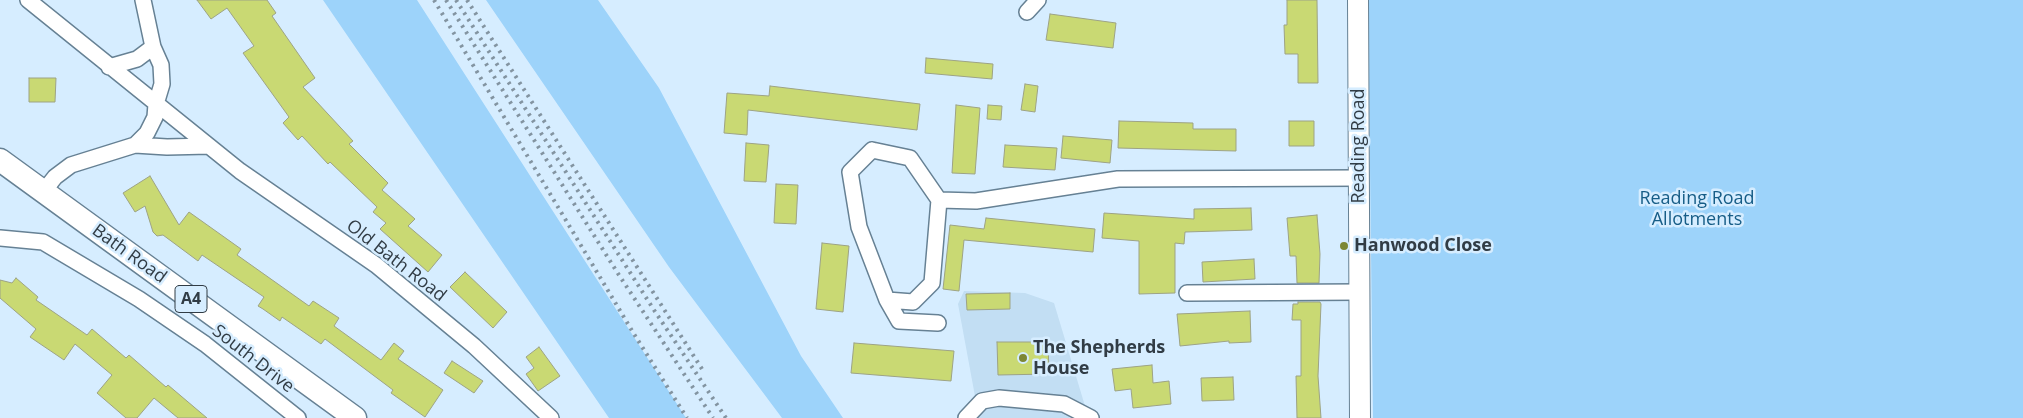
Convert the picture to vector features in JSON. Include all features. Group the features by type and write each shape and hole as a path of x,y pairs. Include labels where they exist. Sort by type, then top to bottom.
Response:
{"main road":[{"name":"Bath Road","path":"0,160 355,418"}],"street":[{"name":"Old Bath Road","path":"28,0 240,171 376,265 474,346 551,418"},
{"path":"135,145 147,133 155,117 156,104 162,84 160,65 153,47 143,0"},
{"path":"1027,12 1038,0"},
{"name":"Reading Road","path":"1358,0 1360,418"},
{"path":"109,67 137,59 153,47"},
{"path":"44,191 55,177 71,165 135,145 167,147 209,146"},
{"path":"887,300 913,302 932,283 939,200 910,158 872,150 850,172 859,227 887,300 899,321 938,323"},
{"path":"939,200 976,201 1118,179 1359,178"},
{"name":"South Drive","path":"0,238 43,242 132,294 205,344 298,418"},
{"path":"1187,293 1360,292"},
{"path":"966,418 982,401 999,398 1064,404 1091,418"}],"shaded area":[{"path":"964,291 1025,293 1054,303 1085,406 1069,418 979,418 958,304"}],"green space":[{"path":"323,0 417,0 686,418 609,418"},
{"path":"486,0 598,0 659,88 801,356 843,418 782,418 669,267"},
{"name":"Reading Road Allotments","path":"1368,0 2023,0 2023,418 1373,418"}],"building":[{"path":"197,0 267,0 276,13 272,16 315,78 303,87 353,141 349,144 388,183 382,190 415,219 408,226 442,255 428,272 380,229 386,223 373,212 377,207 330,162 328,164 302,136 298,140 283,123 289,117 243,53 254,46 227,8 211,19"},
{"path":"1287,0 1317,0 1318,83 1298,83 1298,54 1285,54 1284,25 1287,25"},
{"path":"1050,14 1116,23 1113,48 1046,40"},
{"path":"926,58 993,64 992,79 925,73"},
{"path":"29,78 56,78 55,102 29,102"},
{"path":"1025,84 1038,86 1035,112 1021,110"},
{"path":"770,86 920,104 917,130 748,110 747,135 724,133 727,93 769,96"},
{"path":"956,105 980,108 975,174 952,173"},
{"path":"988,105 1002,106 1001,120 987,119"},
{"path":"1119,121 1193,123 1193,129 1236,129 1236,151 1118,148"},
{"path":"1289,121 1314,121 1314,146 1289,146"},
{"path":"1063,136 1112,140 1110,163 1061,158"},
{"path":"746,143 769,145 766,182 744,181"},
{"path":"1005,145 1057,148 1055,170 1003,167"},
{"path":"150,176 179,225 189,212 241,249 237,255 309,306 313,301 339,318 334,326 381,360 394,343 404,351 398,359 443,390 425,417 391,393 393,390 325,339 321,344 282,317 280,321 258,306 264,297 202,255 198,261 163,235 157,236 153,232 145,206 135,212 123,193"},
{"path":"776,184 798,185 796,224 774,223"},
{"path":"1251,208 1252,230 1185,232 1184,244 1175,243 1175,293 1139,294 1139,241 1102,238 1104,213 1194,219 1194,209"},
{"path":"1317,215 1320,254 1319,283 1297,283 1296,256 1290,256 1287,218"},
{"path":"986,218 1095,229 1093,252 964,240 959,291 943,289 950,225 984,229"},
{"path":"822,243 849,246 843,312 816,309"},
{"path":"1254,259 1255,279 1203,282 1202,262"},
{"path":"465,272 507,312 493,328 450,287"},
{"path":"16,278 38,297 36,300 87,335 92,329 126,358 129,355 166,387 168,385 207,418 178,418 154,398 137,418 126,418 97,393 112,375 75,344 64,360 30,337 36,329 0,298 0,280 12,283"},
{"path":"1010,293 1010,309 967,310 966,294"},
{"path":"1298,302 1320,302 1321,304 1318,376 1321,418 1297,418 1296,376 1301,376 1301,320 1292,320 1293,304 1298,304"},
{"path":"1250,311 1251,342 1229,343 1229,341 1180,346 1177,314"},
{"name":"The Shepherds House","path":"997,342 1048,342 1049,374 998,375"},
{"path":"854,343 954,351 951,381 851,373"},
{"path":"539,347 560,376 538,391 526,374 534,368 526,357"},
{"path":"452,361 483,381 474,393 444,373"},
{"path":"1152,365 1153,383 1169,381 1171,404 1133,408 1131,389 1115,391 1112,369"},
{"path":"1233,377 1234,400 1202,401 1201,378"}],"railway":[{"path":"434,0 634,334 687,418"},
{"path":"446,0 617,272 713,418"},
{"path":"456,0 654,310 726,418"},
{"path":"467,0 702,369"}],"place":[{"name":"Hanwood Close","path":"1344,246"},
{"name":"The Shepherds House","path":"1023,358"}]}
